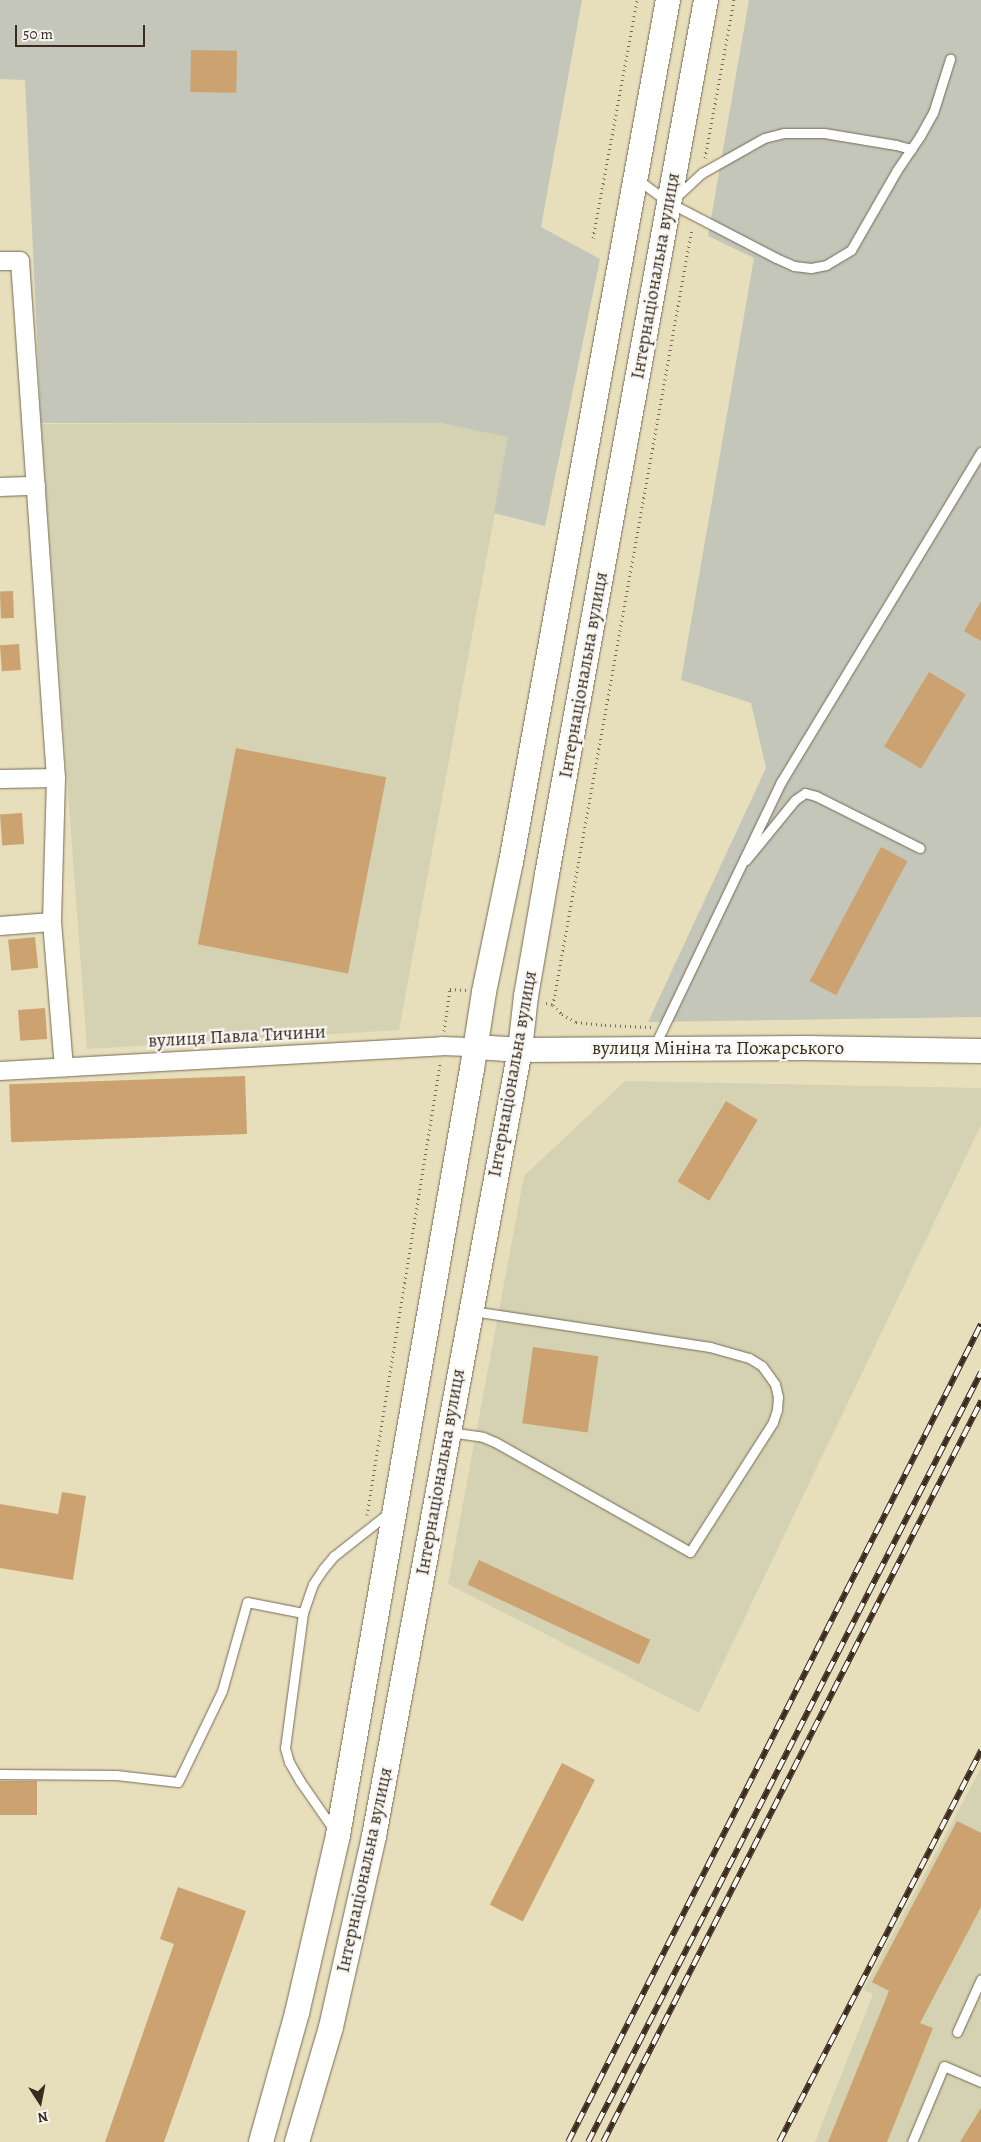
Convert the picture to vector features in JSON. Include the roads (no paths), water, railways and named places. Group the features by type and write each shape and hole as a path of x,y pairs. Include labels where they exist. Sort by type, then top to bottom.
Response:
{"main road":[{"name":"Інтернаціональна вулиця","path":"261,2142 297,2013 338,1835 476,1047 484,992 511,862 668,0"},
{"name":"Інтернаціональна вулиця","path":"297,2142 331,2027 374,1836 520,1050 526,996 706,0"},
{"name":"вулиця Мініна та Пожарського","path":"476,1047 520,1050 659,1037 806,1048 974,1053"}],"street":[{"path":"0,261 20,261 56,778 52,922 64,1068"},
{"path":"0,486 36,486"},
{"path":"0,779 56,778"},
{"path":"0,926 52,922"},
{"name":"вулиця Павла Тичини","path":"0,1071 442,1046 476,1047"}],"lane":[{"path":"635,178 670,203 794,266 810,268 826,265 838,260 851,250 933,113 950,59"},
{"path":"670,203 702,173 764,138 784,133 824,133 896,145 911,150"},
{"path":"659,1037 781,782 981,452"},
{"path":"736,873 795,800 805,794 816,796 920,848"},
{"path":"448,1432 483,1437 495,1442 690,1552 773,1422 777,1410 778,1397 775,1384 762,1366 749,1358 710,1347 471,1311"},
{"path":"338,1835 300,1781 289,1762 285,1748 303,1613 313,1584 334,1556 396,1508"},
{"path":"0,1774 116,1775 178,1782 222,1691 247,1602 303,1613"},
{"path":"957,2032 981,1979"},
{"path":"912,2142 944,2066 981,2082"}],"railway":[{"path":"568,2142 981,1324"},
{"path":"588,2142 981,1372"},
{"path":"603,2142 981,1401"},
{"path":"779,2142 981,1750"}]}
